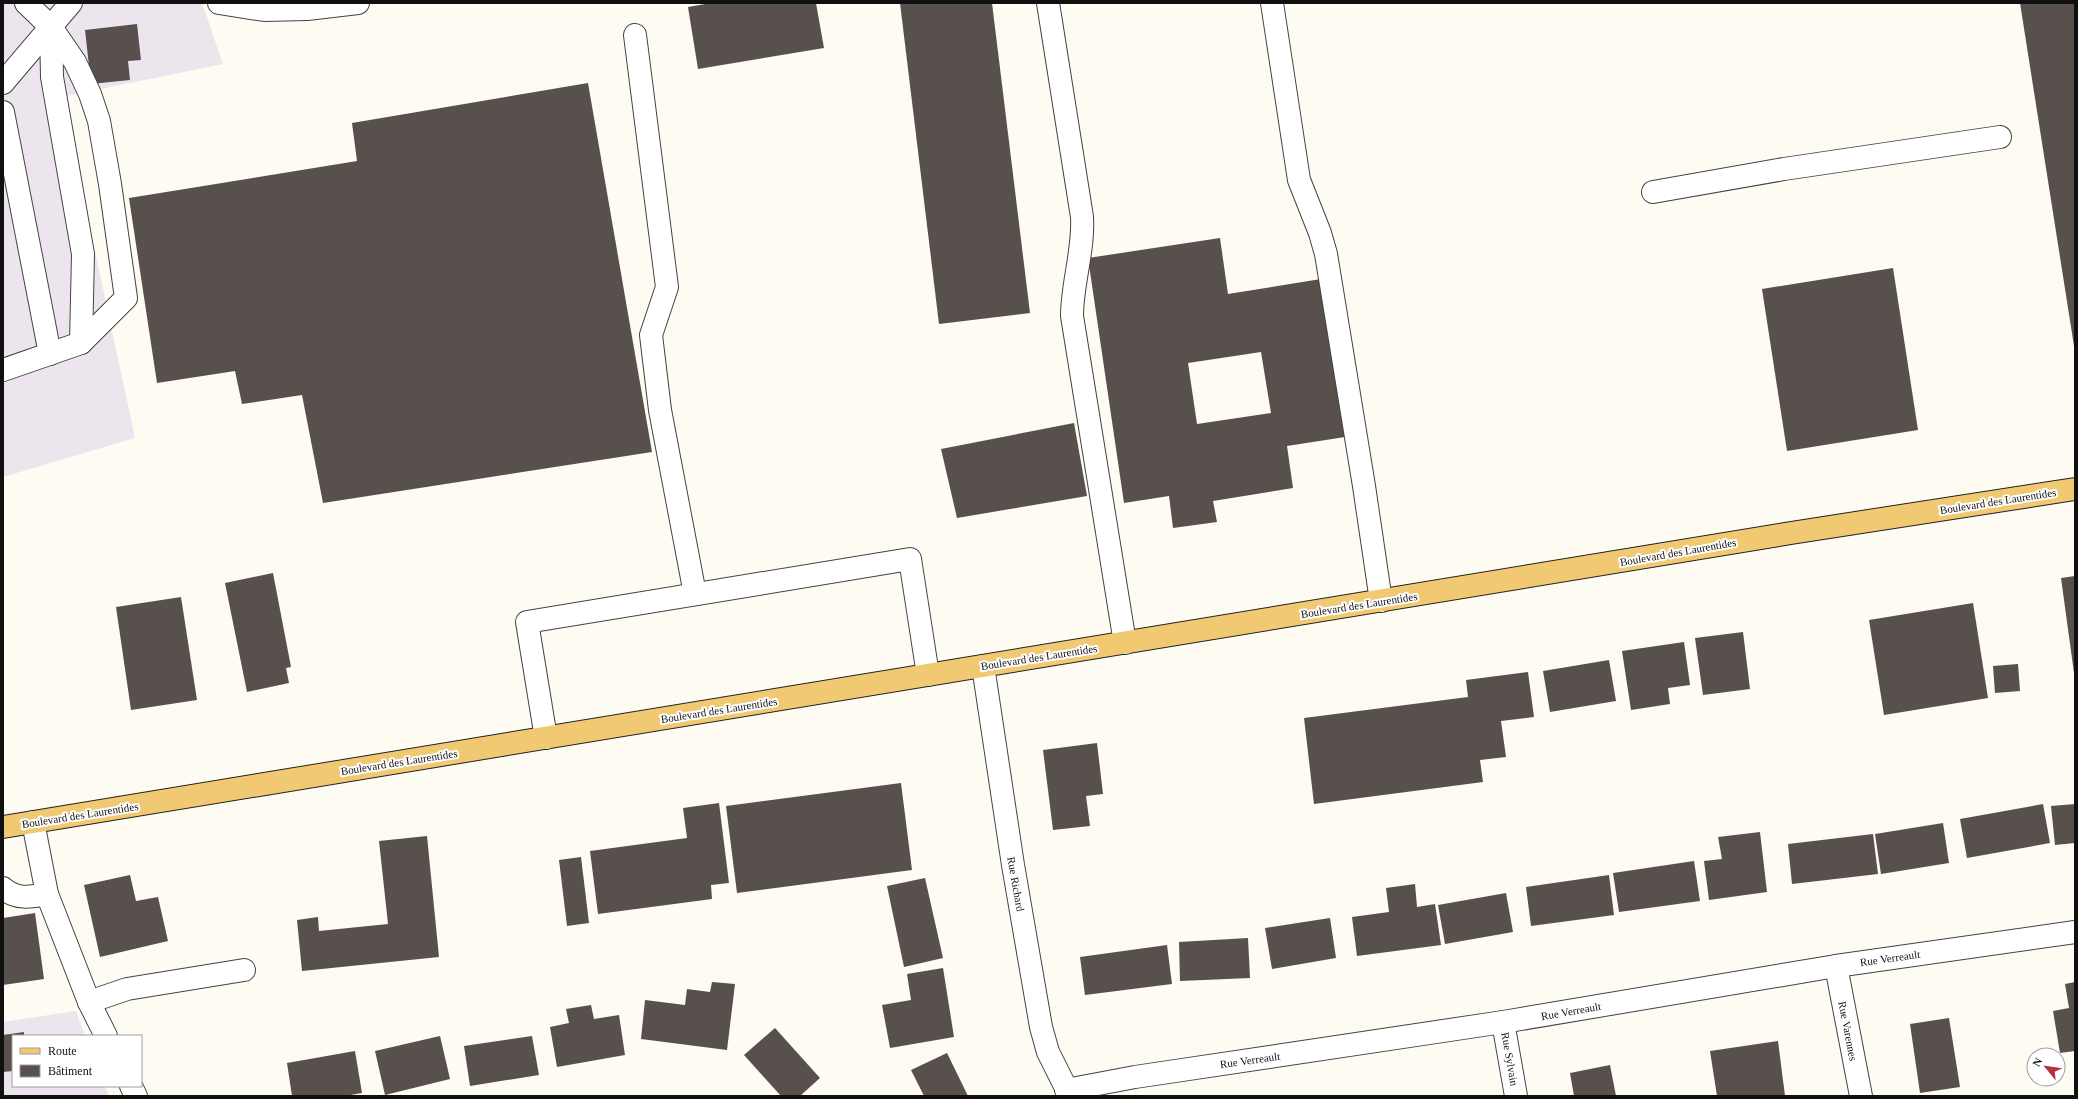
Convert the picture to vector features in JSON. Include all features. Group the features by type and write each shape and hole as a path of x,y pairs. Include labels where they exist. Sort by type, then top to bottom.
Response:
{"main road":[{"name":"Boulevard des Laurentides","path":"3,827 1784,534 2075,489"}],"street":[{"path":"3,370 81,343 126,298 110,184 99,121 90,94 75,62 51,27 26,3"},
{"path":"3,83 71,3"},
{"path":"219,3 264,10 307,10 358,3"},
{"path":"1048,3 1082,217 1083,234 1072,299 1072,316 1126,643"},
{"path":"1272,3 1299,180 1320,232 1326,254 1363,478 1380,601"},
{"path":"51,27 52,77 83,254 81,343"},
{"path":"635,35 667,287 651,335 660,410 695,594"},
{"path":"3,112 50,354"},
{"path":"1653,192 1784,169 2000,137"},
{"path":"546,738 527,622 695,594 910,559 928,675"},
{"name":"Rue Richard","path":"983,666 988,711 1041,1027 1048,1052 1068,1093"},
{"path":"33,822 47,894 89,1002 106,1035"},
{"path":"3,888 14,896 24,897 47,894"},
{"name":"Rue Verreault","path":"1068,1093 1135,1077 1503,1022 1836,966 2075,932"},
{"name":"Rue Varennes","path":"1836,966 1861,1096"},
{"path":"89,1002 127,989 244,970"},
{"name":"Rue Sylvain","path":"1503,1022 1516,1096"},
{"path":"132,1087 136,1096"}],"shaded area":[{"path":"3,3 202,3 223,64 62,97 135,438 3,477"},
{"path":"76,1011 85,1035 12,1035 12,1087 105,1087 109,1096 3,1096 3,1022"}],"building":[{"path":"711,3 816,3 824,48 698,69 688,7"},
{"path":"900,3 992,3 1030,313 939,324"},
{"path":"2020,3 2075,3 2075,346 2074,346"},
{"path":"137,24 141,60 128,61 130,80 91,84 85,30"},
{"path":"588,83 652,452 323,503 302,395 242,404 235,371 157,383 129,198 357,161 352,123"},
{"path":"1220,238 1228,294 1321,279 1345,437 1287,446 1293,488 1213,501 1217,522 1173,528 1169,496 1124,503 1088,258","holes":["1261,352 1271,413 1197,424 1188,363"]},
{"path":"1893,268 1918,430 1787,451 1762,289"},
{"path":"1074,423 1087,496 957,518 941,449"},
{"path":"273,573 291,667 286,668 289,683 247,692 225,583"},
{"path":"2075,576 2075,673 2074,673 2061,578"},
{"path":"181,597 197,700 131,710 116,607"},
{"path":"1973,603 1988,698 1884,715 1869,620"},
{"path":"1743,632 1750,689 1703,695 1695,638"},
{"path":"1684,642 1690,685 1668,688 1670,704 1631,710 1622,651"},
{"path":"1609,660 1616,701 1550,712 1543,671"},
{"path":"2018,664 2020,691 1995,693 1993,666"},
{"path":"1528,672 1534,717 1501,721 1506,757 1480,760 1483,782 1314,804 1304,718 1468,697 1466,680"},
{"path":"1097,743 1103,794 1086,796 1090,826 1053,830 1043,750"},
{"path":"901,783 912,870 737,893 726,806"},
{"path":"719,803 729,883 711,885 712,899 598,914 590,851 687,838 683,808"},
{"path":"2043,804 2050,843 1967,858 1960,819"},
{"path":"2075,804 2075,843 2055,845 2051,806"},
{"path":"1943,823 1949,863 1881,874 1875,834"},
{"path":"1760,832 1767,892 1709,900 1704,861 1722,859 1718,837"},
{"path":"1873,834 1878,874 1792,884 1788,844"},
{"path":"427,836 439,957 302,971 297,920 318,917 319,931 388,924 379,841"},
{"path":"581,857 589,923 567,926 559,860"},
{"path":"1694,861 1700,901 1619,912 1613,873"},
{"path":"130,875 136,901 158,897 168,941 100,957 84,885"},
{"path":"1609,875 1614,915 1531,926 1526,887"},
{"path":"925,878 943,958 904,967 887,886"},
{"path":"1415,884 1417,907 1435,904 1441,945 1357,956 1352,917 1389,912 1386,888"},
{"path":"1506,893 1513,932 1445,944 1438,905"},
{"path":"35,913 44,979 3,985 3,918"},
{"path":"1330,918 1336,958 1272,969 1265,928"},
{"path":"1248,938 1250,978 1180,981 1179,942"},
{"path":"1167,945 1172,984 1085,995 1080,957"},
{"path":"943,968 954,1037 890,1048 882,1005 911,1000 907,974"},
{"path":"712,982 735,984 727,1050 641,1039 645,1000 685,1005 687,989 710,992"},
{"path":"2075,982 2075,1051 2066,1052 2066,1047 2059,1047 2053,1011 2069,1008 2065,984"},
{"path":"591,1005 594,1019 619,1015 625,1055 557,1067 550,1027 569,1023 566,1009"},
{"path":"1949,1018 1960,1087 1920,1093 1910,1024"},
{"path":"775,1028 820,1078 800,1096 781,1096 744,1055"},
{"path":"24,1032 24,1035 12,1035 12,1071 3,1072 3,1035"},
{"path":"440,1036 450,1079 385,1095 375,1051"},
{"path":"532,1036 539,1075 470,1086 464,1046"},
{"path":"1778,1041 1785,1096 1717,1096 1710,1051"},
{"path":"355,1051 362,1093 345,1096 292,1096 287,1063"},
{"path":"947,1053 968,1096 924,1096 911,1070"},
{"path":"1610,1065 1616,1096 1574,1096 1570,1073"}]}
